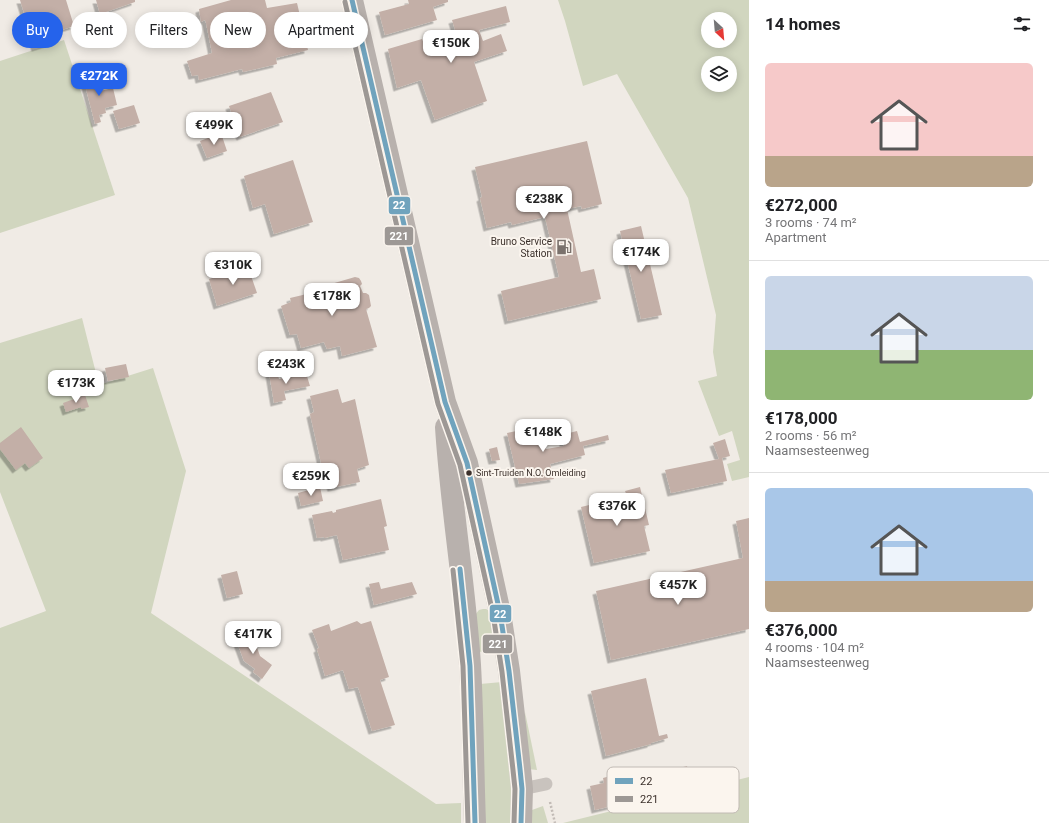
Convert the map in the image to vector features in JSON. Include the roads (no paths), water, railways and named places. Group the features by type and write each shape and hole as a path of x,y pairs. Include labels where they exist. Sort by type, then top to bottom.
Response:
{"main road":[{"path":"352,0 444,402 467,463 500,613 509,671 522,789 521,823"},
{"path":"444,402 470,666 475,823"}],"lane":[{"path":"522,789 546,784"}],"place":[{"name":"Bruno Service Station","path":"564,247"},
{"name":"Sint-Truiden N.O. Omleiding","path":"469,473"}]}
